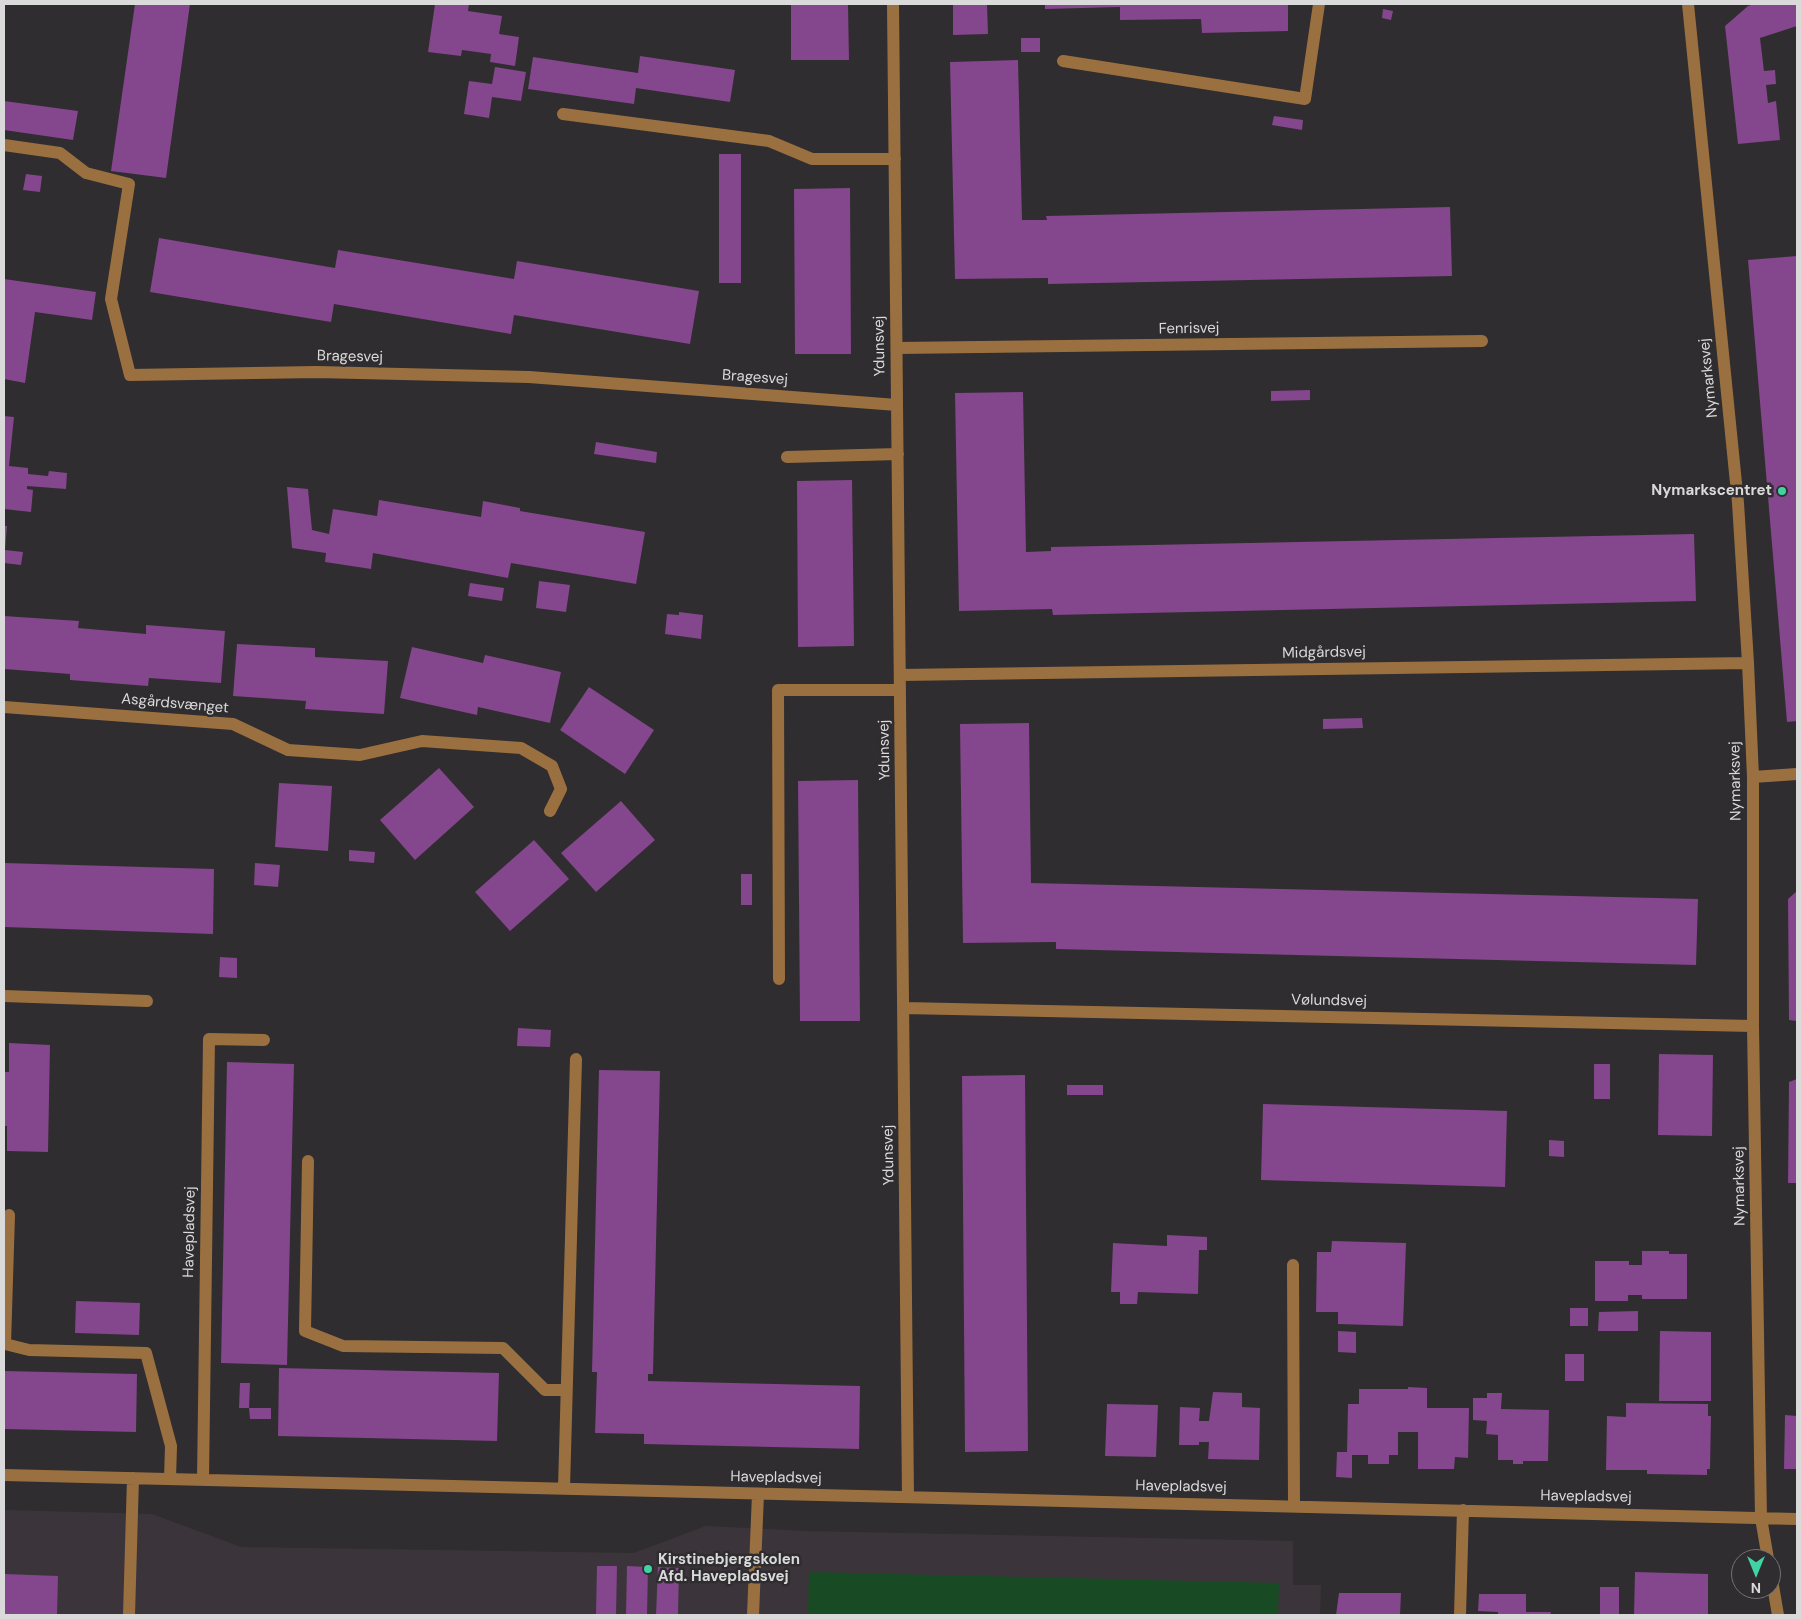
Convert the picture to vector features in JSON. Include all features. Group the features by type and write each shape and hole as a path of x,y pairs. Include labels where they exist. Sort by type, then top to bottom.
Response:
{"street":[{"name":"Ydunsvej","path":"893,4 908,1497"},
{"path":"1063,61 1305,99 1319,4"},
{"name":"Nymarksvej","path":"1688,4 1738,503 1748,663 1753,778 1754,1026 1761,1518 1766,1549"},
{"path":"563,114 768,141 812,160 895,159"},
{"name":"Bragesvej","path":"4,145 60,153 86,173 129,184 111,299 130,375 317,372 530,378 898,405"},
{"name":"Fenrisvej","path":"896,348 1482,341"},
{"path":"787,457 898,454"},
{"name":"Midgårdsvej","path":"900,676 1748,663"},
{"path":"779,979 778,690 900,690"},
{"name":"Asgårdsvænget","path":"4,707 233,724 288,750 360,755 422,741 521,748 552,766 561,789 550,811"},
{"path":"1753,778 1797,774"},
{"path":"4,996 147,1001"},
{"name":"Vølundsvej","path":"904,1008 1754,1026"},
{"name":"Havepladsvej","path":"203,1480 209,1040 264,1040"},
{"path":"564,1488 576,1059"},
{"path":"308,1161 305,1331 343,1346 503,1348 545,1390 566,1390"},
{"path":"9,1215 5,1344 29,1350 146,1353 171,1446 170,1479"},
{"path":"1293,1265 1294,1506"},
{"name":"Havepladsvej","path":"4,1475 1797,1519"},
{"path":"129,1615 133,1478"},
{"path":"753,1615 758,1494"},
{"path":"1460,1615 1463,1510"},
{"path":"1775,1599 1778,1615"}],"shaded area":[{"name":"Kirstinebjergskolen Afd. Havepladsvej","path":"4,1510 152,1514 241,1547 634,1553 706,1526 805,1531 1293,1541 1293,1585 1321,1585 1320,1615 4,1615"}],"green space":[{"path":"809,1572 1279,1583 1278,1615 808,1615"}],"building":[{"path":"135,4 190,4 166,178 111,171"},
{"path":"435,4 469,4 468,11 502,16 499,34 519,37 515,66 490,62 491,54 462,50 461,56 428,52"},
{"path":"791,4 848,4 849,60 791,60"},
{"path":"953,4 987,4 988,34 953,35"},
{"path":"1045,4 1288,4 1288,31 1202,33 1201,19 1120,20 1120,7 1045,9"},
{"path":"1754,4 1797,4 1797,26 1760,38 1764,71 1775,70 1776,84 1766,85 1768,103 1776,101 1780,140 1738,144 1725,26 1748,6"},
{"path":"1383,9 1393,11 1391,20 1382,18"},
{"path":"1021,38 1040,38 1040,52 1021,52"},
{"path":"640,56 735,70 730,102 636,88 634,104 528,89 533,57 638,73"},
{"path":"1018,60 1022,220 1047,220 1046,216 1450,207 1452,276 1048,284 1048,278 955,279 950,62"},
{"path":"495,67 526,72 521,101 492,97 489,118 464,114 469,81 492,84"},
{"path":"4,101 78,111 73,140 4,130"},
{"path":"1274,116 1303,120 1302,130 1272,125"},
{"path":"719,154 741,154 741,283 719,283"},
{"path":"26,174 42,176 40,192 23,190"},
{"path":"850,188 851,354 795,354 794,189"},
{"path":"159,238 335,268 338,250 514,279 517,261 699,291 690,344 514,315 511,334 334,304 331,322 150,292"},
{"name":"Nymarkscentret","path":"1797,256 1797,721 1787,722 1748,260"},
{"path":"4,279 96,292 92,320 35,312 25,383 4,379"},
{"path":"1310,390 1310,400 1271,401 1271,391"},
{"path":"1023,392 1026,552 1051,551 1051,547 1694,534 1696,601 1053,615 1052,609 959,611 955,393"},
{"path":"4,416 14,417 9,466 28,468 28,474 48,476 49,471 67,473 66,489 27,486 27,489 33,490 31,512 4,509"},
{"path":"596,442 657,452 656,463 594,454"},
{"path":"852,480 854,646 798,647 797,481"},
{"path":"287,487 308,489 312,530 329,534 333,509 377,516 379,500 481,517 483,501 520,508 520,511 645,532 636,584 511,563 508,578 373,553 371,569 325,562 326,553 292,548"},
{"path":"4,526 7,526 5,550 23,552 21,565 4,563"},
{"path":"539,581 570,585 566,612 536,608"},
{"path":"470,583 504,588 502,601 468,596"},
{"path":"679,612 703,615 701,639 665,634 667,614 679,615"},
{"path":"4,616 79,621 78,628 146,634 146,625 225,631 221,683 149,678 148,686 70,680 70,674 4,669"},
{"path":"237,644 315,648 315,657 388,661 384,714 305,709 306,701 233,696"},
{"path":"412,647 483,663 485,655 561,672 550,723 478,707 477,715 400,698"},
{"path":"589,687 654,730 625,774 560,730"},
{"path":"1362,718 1363,728 1323,729 1323,719"},
{"path":"1029,723 1031,883 1698,899 1696,965 1056,949 1056,942 963,943 960,724"},
{"path":"439,768 474,807 415,860 380,820"},
{"path":"858,780 860,1021 800,1021 798,781"},
{"path":"279,783 332,786 328,851 275,847"},
{"path":"621,801 655,840 596,892 561,853"},
{"path":"534,840 569,879 510,931 475,892"},
{"path":"349,850 375,852 374,863 349,861"},
{"path":"4,863 214,869 213,934 4,927"},
{"path":"255,863 280,865 278,887 254,885"},
{"path":"741,874 752,874 752,905 741,905"},
{"path":"1797,891 1797,1021 1789,1020 1788,899"},
{"path":"220,957 237,958 237,978 219,977"},
{"path":"518,1028 551,1030 550,1047 517,1046"},
{"path":"9,1043 50,1045 48,1152 7,1151 7,1126 4,1126 4,1072 9,1072"},
{"path":"1659,1054 1713,1055 1712,1136 1658,1135"},
{"path":"227,1062 294,1064 287,1365 221,1363"},
{"path":"1594,1064 1610,1064 1610,1099 1594,1099"},
{"path":"599,1070 660,1071 653,1374 648,1374 648,1381 860,1386 859,1449 644,1444 644,1434 595,1433 597,1372 592,1372"},
{"path":"1025,1075 1028,1451 965,1452 962,1076"},
{"path":"1797,1079 1797,1183 1788,1183 1789,1082"},
{"path":"1067,1085 1103,1085 1103,1095 1067,1095"},
{"path":"1263,1104 1507,1111 1505,1187 1261,1180"},
{"path":"1549,1140 1564,1141 1564,1157 1549,1156"},
{"path":"1167,1235 1207,1237 1207,1250 1199,1250 1198,1294 1138,1292 1137,1304 1120,1304 1120,1292 1111,1292 1113,1243 1167,1246"},
{"path":"1332,1241 1406,1243 1403,1326 1338,1324 1338,1312 1316,1312 1317,1252 1331,1252"},
{"path":"1642,1251 1669,1251 1669,1254 1687,1254 1687,1299 1642,1299 1642,1295 1628,1295 1628,1301 1595,1301 1595,1261 1629,1261 1629,1265 1642,1265"},
{"path":"76,1301 140,1303 139,1335 75,1333"},
{"path":"1570,1308 1588,1308 1588,1326 1570,1326"},
{"path":"1638,1311 1638,1331 1598,1331 1599,1312"},
{"path":"1338,1331 1356,1332 1356,1353 1338,1352"},
{"path":"1660,1331 1711,1332 1711,1401 1659,1401"},
{"path":"1565,1354 1584,1354 1584,1381 1565,1381"},
{"path":"279,1368 499,1373 497,1441 278,1436"},
{"path":"4,1371 137,1374 136,1432 4,1429"},
{"path":"240,1383 250,1383 249,1408 239,1408"},
{"path":"1408,1387 1427,1388 1427,1408 1469,1408 1468,1458 1455,1457 1454,1469 1418,1469 1418,1432 1398,1432 1398,1455 1389,1455 1389,1464 1368,1464 1368,1455 1352,1455 1352,1478 1336,1477 1337,1452 1347,1452 1348,1404 1359,1404 1359,1389 1408,1389"},
{"path":"1213,1392 1242,1393 1242,1407 1260,1408 1259,1460 1208,1459 1209,1442 1199,1442 1199,1445 1179,1445 1180,1407 1200,1408 1199,1421 1209,1421"},
{"path":"1487,1393 1502,1393 1501,1409 1549,1410 1548,1461 1523,1461 1523,1464 1513,1464 1513,1460 1498,1460 1498,1435 1486,1434 1487,1421 1473,1420 1473,1398 1487,1398"},
{"path":"1626,1403 1708,1404 1708,1416 1711,1416 1710,1469 1707,1469 1707,1475 1647,1474 1647,1470 1606,1470 1607,1416 1626,1417"},
{"path":"1107,1404 1158,1405 1156,1457 1105,1456"},
{"path":"249,1408 271,1408 271,1419 250,1419"},
{"path":"1785,1415 1797,1416 1797,1469 1784,1469"},
{"path":"597,1566 617,1566 616,1615 596,1615"},
{"path":"627,1566 648,1567 647,1615 626,1615"},
{"path":"658,1567 679,1568 678,1615 656,1615"},
{"path":"1635,1572 1708,1574 1708,1615 1634,1615"},
{"path":"4,1574 58,1576 57,1615 4,1615"},
{"path":"1600,1587 1619,1587 1619,1615 1600,1615"},
{"path":"1339,1593 1401,1593 1400,1615 1336,1615"},
{"path":"1479,1594 1526,1594 1526,1612 1551,1612 1550,1615 1498,1615 1498,1612 1478,1611"}],"place":[{"name":"Nymarkscentret","path":"1782,491"},
{"name":"Kirstinebjergskolen Afd. Havepladsvej","path":"648,1569"}]}
